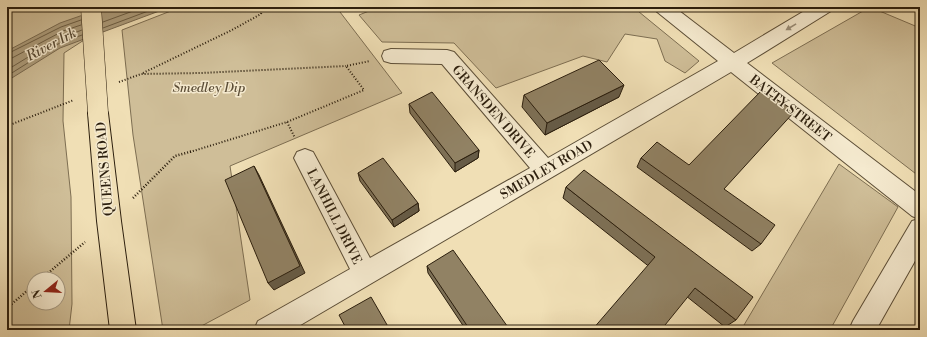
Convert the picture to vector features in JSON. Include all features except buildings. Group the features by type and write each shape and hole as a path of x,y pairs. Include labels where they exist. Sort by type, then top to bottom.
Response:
{"highway":[{"name":"QUEENS ROAD","path":"91,7 98,113 108,221 123,330"}],"street":[{"name":"BATTY STREET","path":"662,7 920,209"},
{"name":"SMEDLEY ROAD","path":"279,327 365,274 733,62 825,7"},
{"name":"GRANSDEN DRIVE","path":"391,56 447,57 546,170"},
{"name":"LANHILL DRIVE","path":"305,158 365,274"},
{"path":"862,330 920,229"}],"path":[{"path":"119,83 232,30 261,14 263,7"},
{"path":"141,74 201,73 346,66 391,56"},
{"path":"50,271 108,221 175,156 287,122 364,90 346,66"},
{"path":"7,126 82,97"},
{"path":"7,308 26,292"}],"green space":[{"path":"7,7 135,7 64,53 63,121 71,197 72,304 69,330 7,330"},
{"name":"Smedley Dip","path":"181,7 353,7 340,12 402,93 230,166 250,300 194,330 163,330 133,135 122,30"},
{"path":"379,7 633,7 699,61 685,73 665,61 657,39 625,34 607,62 583,56 496,88 454,43 382,42 359,15"},
{"path":"870,7 920,28 920,177 772,63"},
{"path":"839,164 898,207 830,330 751,330 744,325"}],"water":[{"name":"River Irk","path":"106,7 170,7 60,48 7,81 7,51 60,23"}]}
